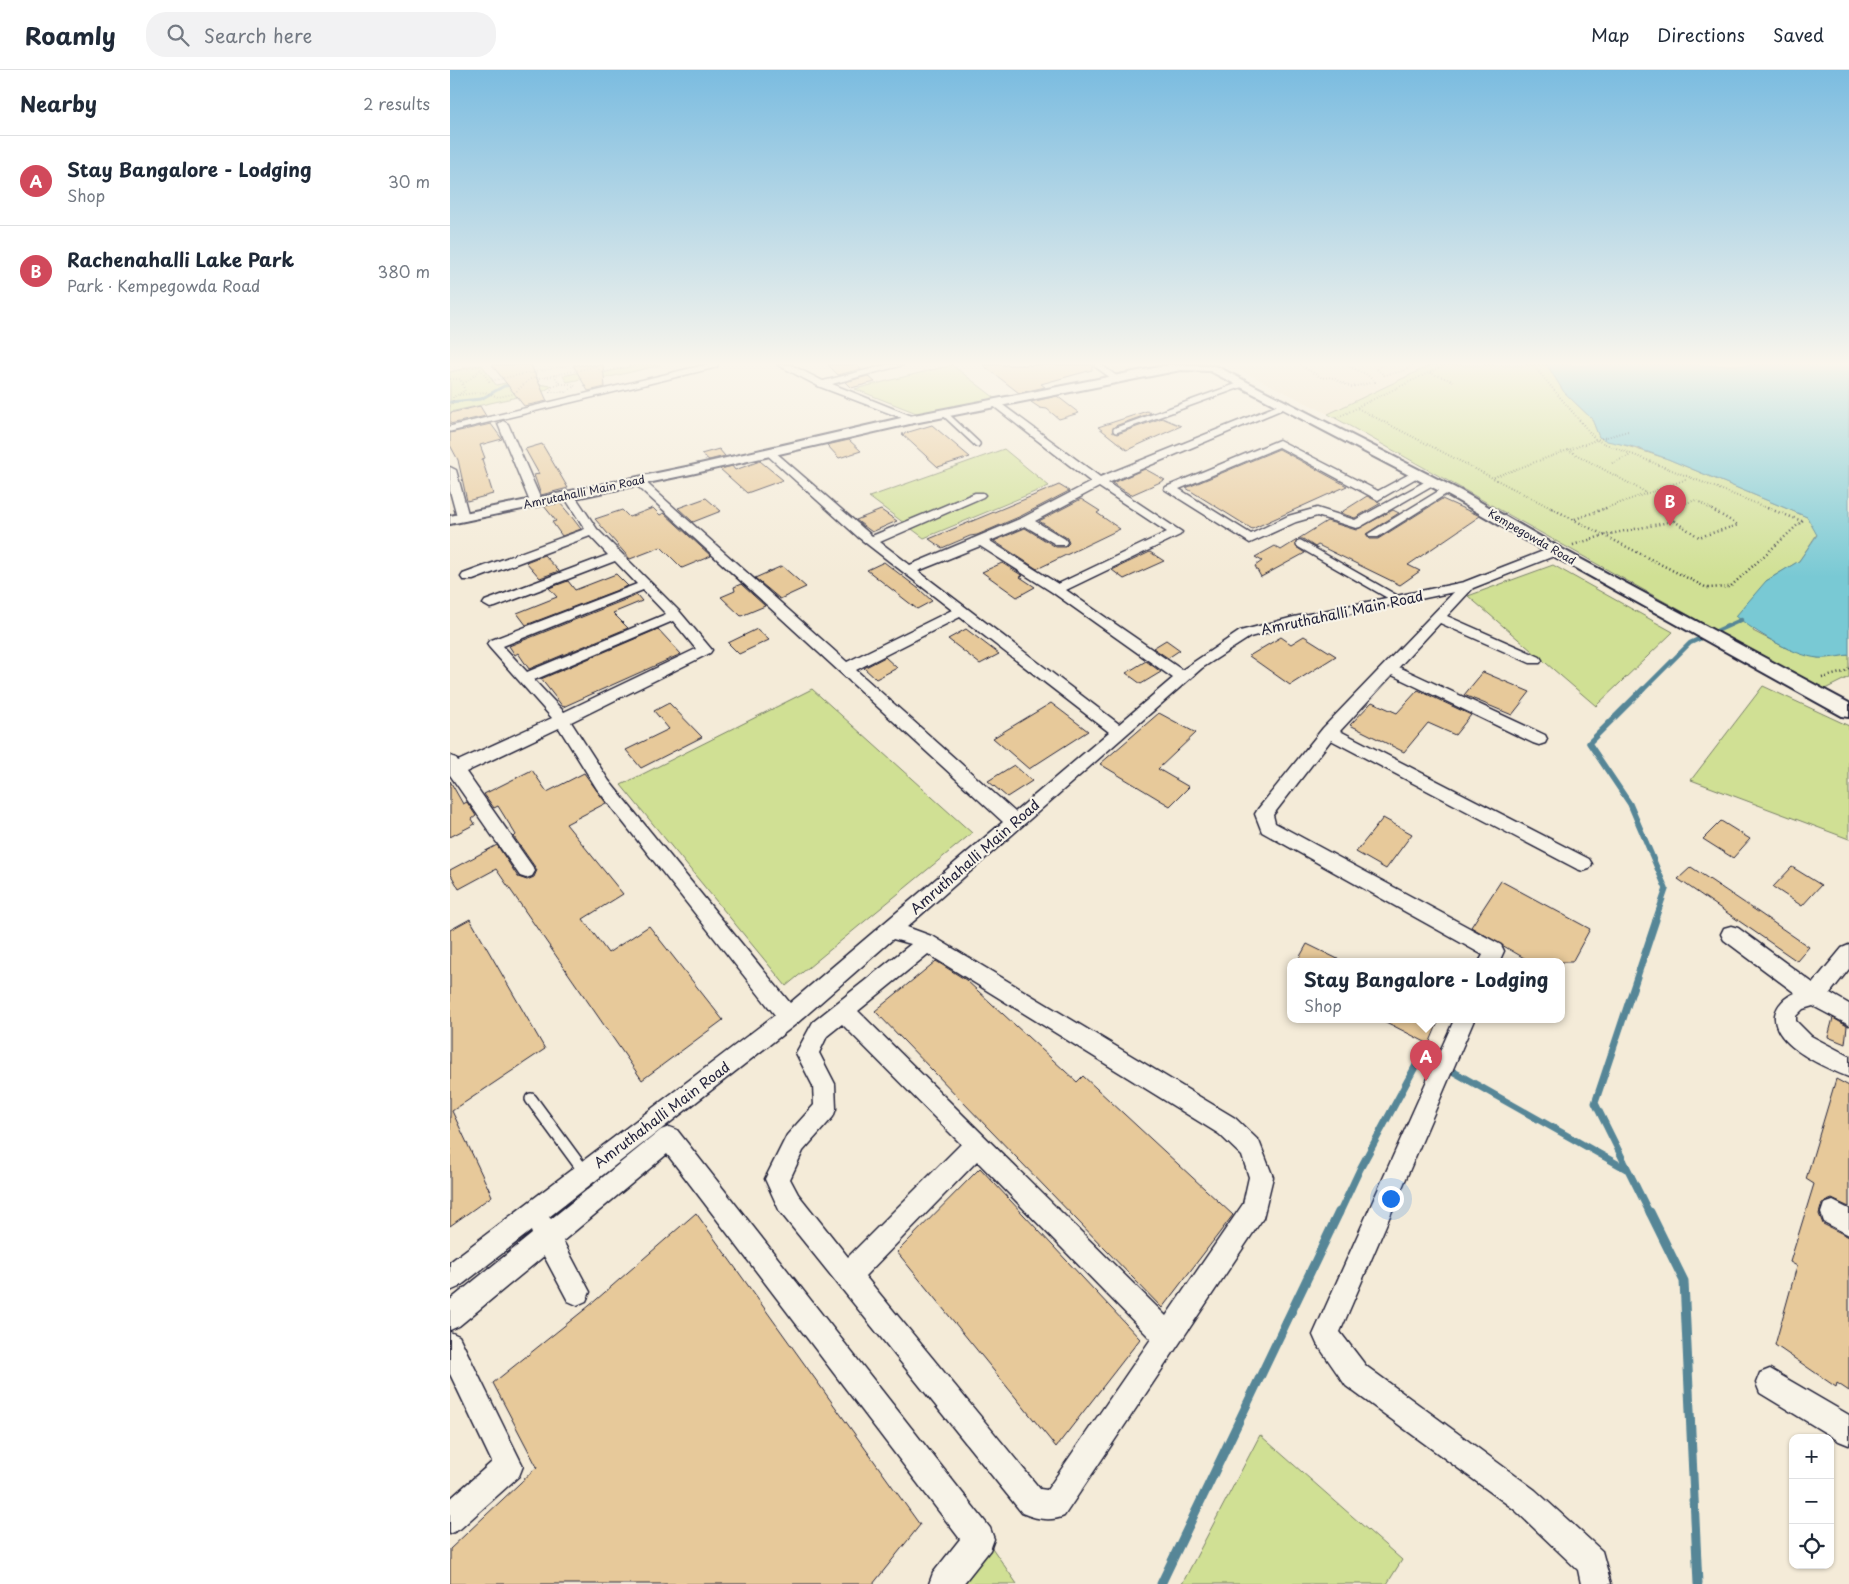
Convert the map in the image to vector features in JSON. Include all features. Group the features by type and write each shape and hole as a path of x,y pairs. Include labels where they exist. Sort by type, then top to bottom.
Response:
{"street":[{"path":"508,436 536,502"},
{"name":"Amrutahalli Main Road","path":"450,520 770,453 843,436"},
{"path":"1039,436 1099,482 1176,532 1057,589"},
{"path":"908,570 981,541 1099,482 1212,436"},
{"name":"Kempegowda Road","path":"1342,436 1447,489 1555,551 1849,711"},
{"path":"1393,504 1279,443 1170,489 1250,539 1292,519 1317,512 1356,524 1393,504 1432,482"},
{"path":"770,453 871,541 1119,732"},
{"path":"450,470 463,517"},
{"path":"1378,496 1417,474"},
{"path":"638,481 1015,822"},
{"path":"1374,534 1447,489"},
{"path":"526,871 452,764 562,720 705,650 674,615 592,531 569,495"},
{"path":"871,541 979,495"},
{"path":"1026,520 1061,542"},
{"path":"468,577 592,531"},
{"path":"981,541 1057,589 1182,678"},
{"name":"Amruthahalli Main Road","path":"450,1278 789,1017 1197,665 1245,634 1294,621 1468,585 1555,551"},
{"path":"490,604 617,556"},
{"path":"644,585 494,644 562,720 603,785 789,1017"},
{"path":"1468,585 1329,732 1264,814 1268,827 1494,951 1491,958"},
{"path":"845,668 961,611"},
{"path":"525,678 674,615"},
{"path":"1438,617 1535,660"},
{"path":"1390,668 1539,739"},
{"path":"1329,732 1583,864"},
{"path":"896,926 913,938 924,941 1227,1126 1251,1149 1261,1176 1254,1209 1054,1506 1032,1504 788,1203 776,1179 794,1143 825,1109 824,1084 807,1054 820,1029 924,941"},
{"path":"1731,934 1815,996 1849,1015"},
{"path":"1849,954 1815,996 1796,1002 1786,1012 1785,1024 1802,1043 1849,1067"},
{"path":"844,1010 1168,1337"},
{"path":"1463,1023 1326,1335 1356,1376 1526,1500 1591,1562 1596,1584"},
{"path":"450,1317 669,1138 979,1539 944,1584"},
{"path":"848,1276 977,1144"},
{"path":"534,1213 577,1292"},
{"path":"450,1344 509,1466 450,1519"},
{"path":"1770,1383 1849,1431"}],"lane":[{"path":"968,436 977,444"},
{"path":"1300,544 1398,600"},
{"path":"531,1099 586,1174"}],"path":[{"path":"1411,436 1707,588 1730,587 1802,521 1688,478 1596,440 1592,436"},
{"path":"1493,478 1611,436"},
{"path":"1568,450 1648,493"},
{"path":"1612,463 1632,455"},
{"path":"1575,520 1688,478"},
{"path":"1555,551 1605,535 1674,521 1699,537 1738,525 1696,500 1659,511 1674,521"},
{"path":"1815,674 1824,679 1849,668"}],"green space":[{"path":"1367,436 1598,436 1668,459 1807,517 1817,534 1799,561 1766,581 1753,631 1788,649 1818,658 1849,655 1849,677 1823,690"},
{"path":"1004,449 1049,486 924,538 869,497"},
{"path":"1553,565 1673,632 1596,706 1468,596"},
{"path":"1763,686 1849,726 1849,839 1691,780"},
{"path":"812,689 972,833 786,986 621,785"},
{"path":"1260,1435 1402,1560 1387,1584 1182,1584"},
{"path":"988,1542 1017,1584 955,1584"}],"water":[{"path":"1849,436 1849,655 1822,658 1798,653 1764,636 1736,616 1766,581 1799,561 1817,535 1807,517 1668,459 1599,437"}],"building":[{"path":"450,436 500,436 502,439 480,445 485,458 482,459 493,494 467,501 458,460 450,445"},
{"path":"904,436 945,436 970,457 938,467"},
{"path":"1109,436 1159,436 1127,450"},
{"path":"849,440 861,451 839,458 827,445"},
{"path":"542,444 568,488 541,495 534,475 539,474 525,449"},
{"path":"719,449 725,456 709,460 701,454"},
{"path":"1279,449 1347,486 1252,529 1186,488"},
{"path":"760,461 783,480 747,493 720,469 732,466 735,470"},
{"path":"1145,469 1165,480 1131,495 1112,483"},
{"path":"1059,485 1069,491 1021,516 977,535 942,548 929,539"},
{"path":"1367,496 1381,503 1355,518 1340,513"},
{"path":"706,498 721,511 693,522 678,508"},
{"path":"1081,499 1100,511 1097,513 1120,529 1037,569 994,541 1025,528 1056,547 1065,547 1069,543 1067,538 1039,521"},
{"path":"1442,499 1480,516 1408,565 1420,571 1400,585 1318,545 1315,547 1303,539 1298,539 1327,521 1356,530 1393,510 1399,513 1366,534 1370,539 1378,539"},
{"path":"560,503 581,529 562,536 552,522 556,521 544,506"},
{"path":"653,508 660,515 664,513 711,556 682,568 661,547 630,559 595,519 622,510 629,517"},
{"path":"881,510 897,521 872,532 856,520"},
{"path":"1297,540 1296,547 1305,553 1261,577 1255,566 1262,561 1255,557 1275,546 1281,550"},
{"path":"1150,552 1164,561 1124,579 1112,570"},
{"path":"544,555 559,571 540,578 526,562"},
{"path":"884,562 932,601 917,609 867,570"},
{"path":"1002,563 1023,576 1020,577 1035,587 1017,597 982,572"},
{"path":"782,566 806,587 780,599 755,578"},
{"path":"616,574 628,586 526,625 517,613 557,597 549,588 568,581 575,590"},
{"path":"741,584 765,606 741,616 721,597 735,591 734,587"},
{"path":"637,595 642,601 613,613 628,628 529,669 518,653 515,655 509,646"},
{"path":"658,629 681,654 563,707 541,679"},
{"path":"757,629 769,640 739,654 728,643"},
{"path":"966,629 999,654 980,664 948,639"},
{"path":"1304,636 1336,656 1290,685 1249,656 1281,637 1291,644"},
{"path":"1166,640 1180,650 1168,658 1153,648"},
{"path":"885,657 897,668 876,679 864,668"},
{"path":"1146,661 1161,672 1141,684 1126,673"},
{"path":"1483,672 1530,692 1512,715 1464,695"},
{"path":"1418,690 1471,715 1455,735 1428,723 1404,752 1350,725 1372,702 1397,713"},
{"path":"669,703 702,737 641,768 626,750 669,729 654,711"},
{"path":"1051,703 1088,731 1029,769 993,738"},
{"path":"1159,713 1196,733 1158,769 1189,787 1170,806 1100,764"},
{"path":"1014,765 1032,781 1007,797 988,781"},
{"path":"532,770 547,792 584,773 606,803 566,824 623,894 583,919 608,953 649,926 723,1020 642,1080 496,869 459,889 450,873 450,870 497,845 518,877 527,880 534,877 537,870 514,837 516,835 498,806 494,808 484,794"},
{"path":"450,781 463,804 467,802 476,816 472,819 475,824 450,837"},
{"path":"1383,818 1412,834 1386,869 1356,852"},
{"path":"1721,821 1750,839 1733,858 1703,839"},
{"path":"1691,867 1809,947 1797,961 1678,879"},
{"path":"1792,867 1821,885 1802,906 1773,887"},
{"path":"1501,881 1590,929 1572,962 1565,962 1565,958 1524,958 1471,927"},
{"path":"470,919 545,1049 452,1111 492,1196 450,1226 450,930"},
{"path":"1307,944 1336,958 1299,958"},
{"path":"936,961 966,980 1077,1082 1083,1076 1233,1215 1162,1308 875,1011"},
{"path":"1833,1018 1847,1026 1845,1044 1828,1037"},
{"path":"1388,1023 1438,1023 1429,1044"},
{"path":"1836,1079 1849,1086 1849,1207 1832,1199 1822,1203 1819,1214 1823,1224 1849,1237 1849,1391 1837,1383 1836,1387 1775,1345 1797,1266 1790,1262 1814,1184 1806,1179"},
{"path":"980,1168 1140,1339 1056,1447 897,1252"},
{"path":"696,1213 920,1525 873,1584 450,1584 450,1549 537,1467 493,1383 589,1306"}],"waterway":[{"path":"1642,691 1690,643 1741,620"},
{"path":"1643,689 1589,743 1630,804 1666,889 1655,921"},
{"path":"1650,1214 1595,1103 1656,920"},
{"path":"1339,1214 1360,1169 1422,1054 1628,1170"},
{"path":"1161,1584 1339,1212"},
{"path":"1650,1212 1684,1281 1698,1584"}],"place":[{"name":"Rachenahalli Lake Park","path":"1670,526"},
{"name":"Stay Bangalore - Lodging","path":"1426,1081"}]}
